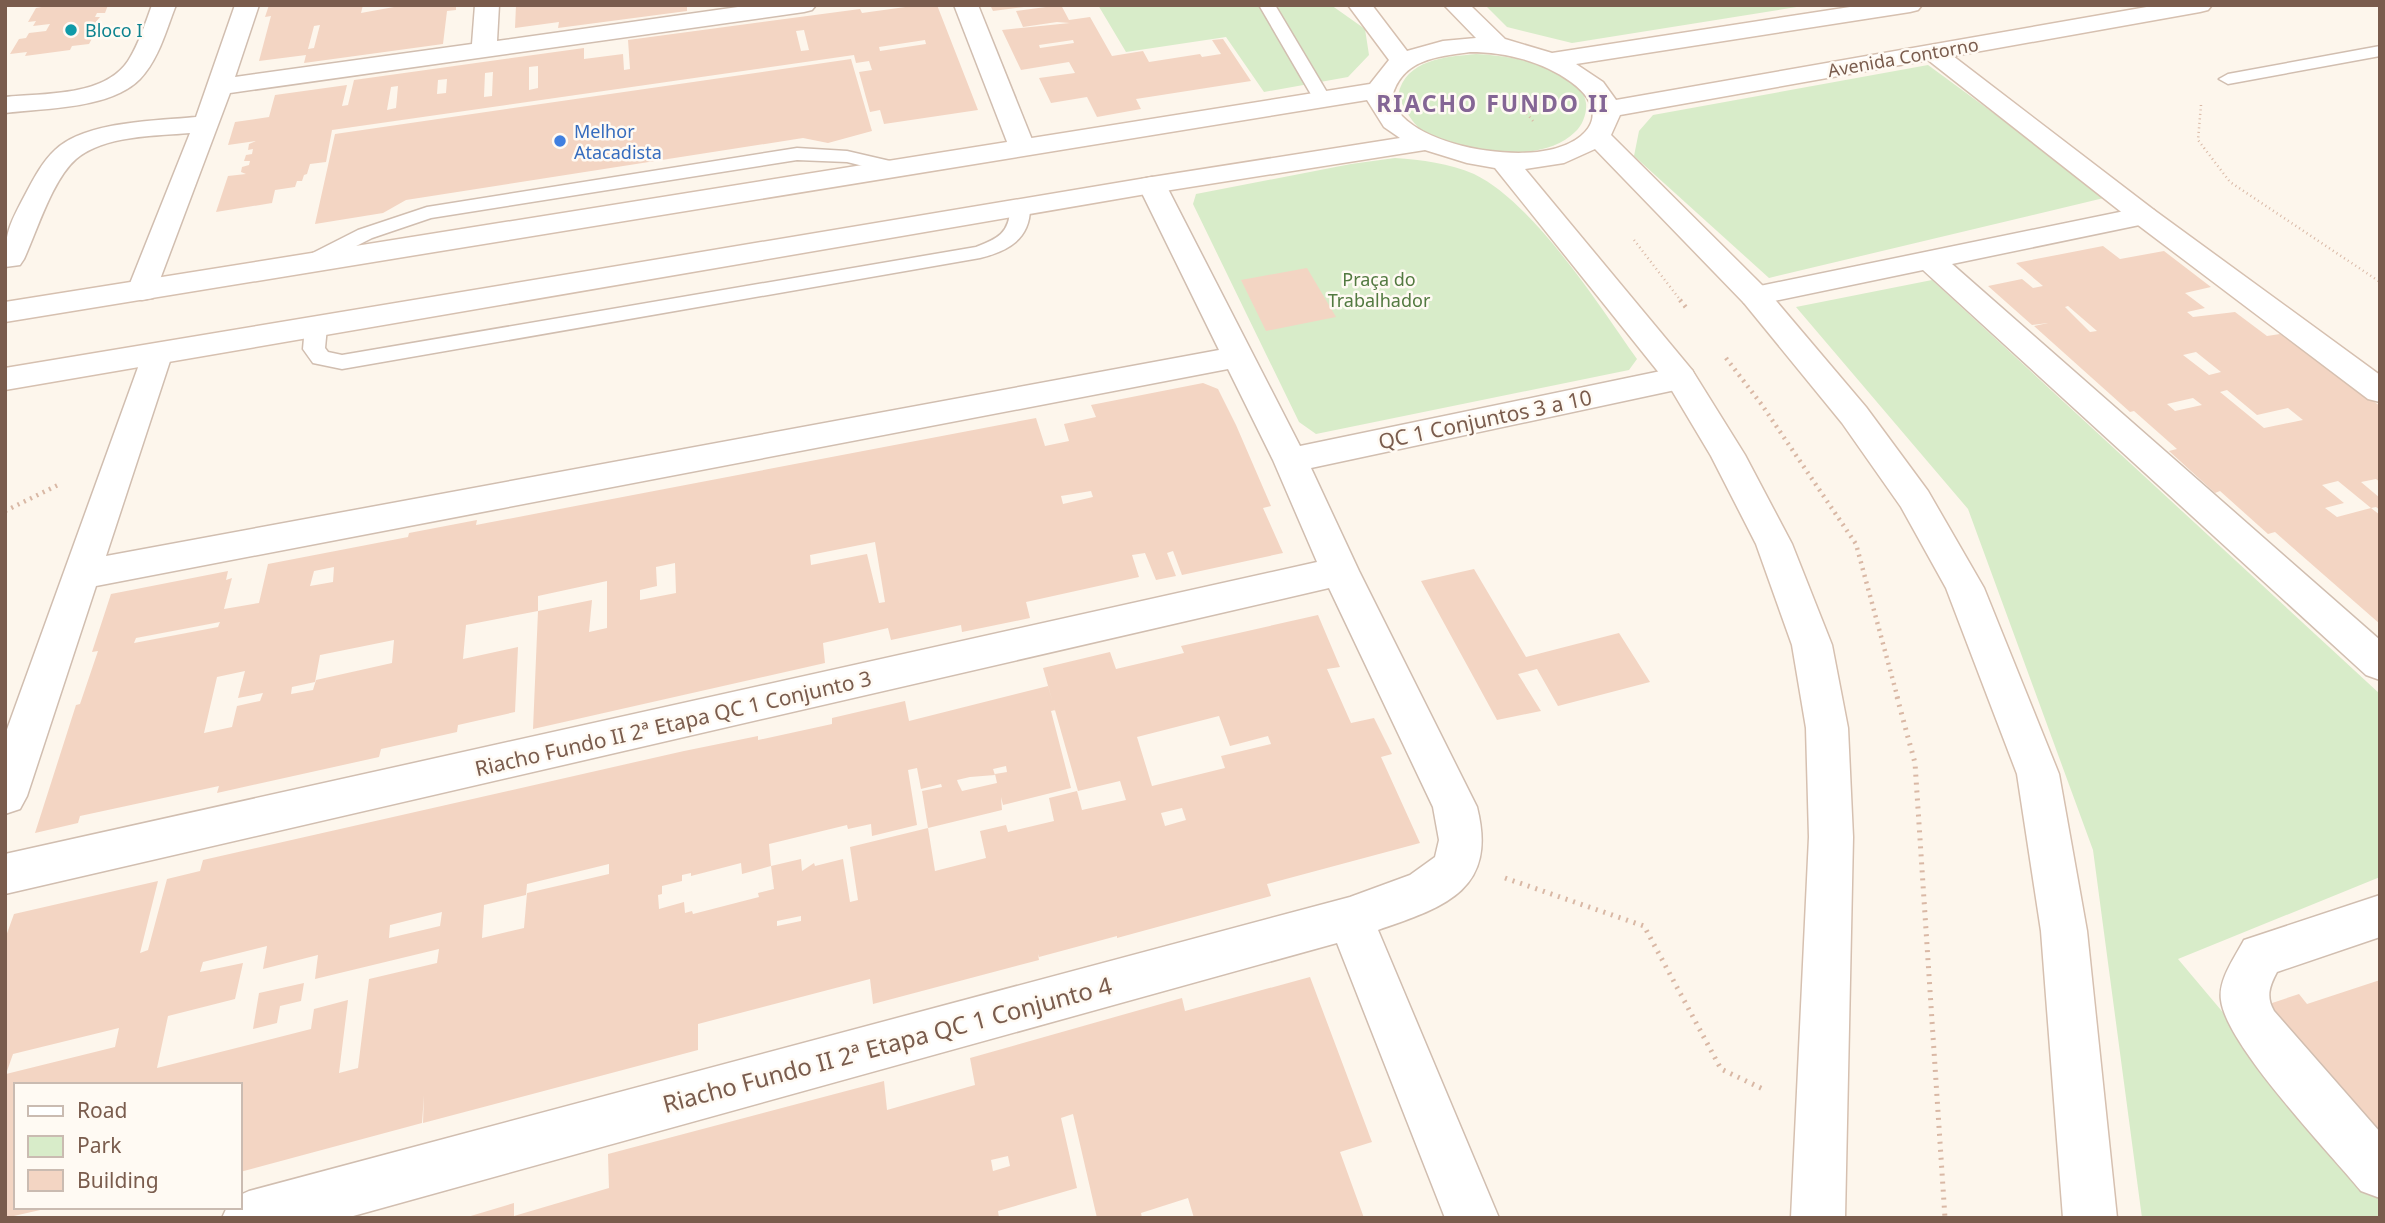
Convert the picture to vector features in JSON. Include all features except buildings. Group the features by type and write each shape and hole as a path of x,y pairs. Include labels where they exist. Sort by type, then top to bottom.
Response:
{"street":[{"path":"5,105 95,93 119,83 131,74 139,62 164,5"},
{"path":"142,291 207,124 247,5"},
{"path":"484,51 487,5"},
{"path":"220,87 484,51 729,10 804,5"},
{"path":"966,5 1022,147"},
{"path":"1360,5 1402,61"},
{"path":"1456,5 1497,45"},
{"path":"1551,61 1910,5"},
{"name":"Avenida Contorno","path":"1602,123 1932,51 2200,5"},
{"path":"1497,45 1551,61 1588,81 1603,98 1602,123 1581,148 1563,155 1504,161 1473,158 1426,142 1395,123 1386,113 1379,97 1380,90 1389,74 1402,61 1443,48 1497,45"},
{"path":"1932,51 2144,216 2380,391"},
{"path":"5,312 1380,90"},
{"path":"1602,123 1755,296 1854,415 1915,500 1965,588 2038,774 2064,932 2090,1218"},
{"path":"9,259 50,177 67,153 97,137 207,124"},
{"path":"5,379 1426,142"},
{"path":"1504,161 1679,378 1728,455 1774,544 1812,645 1827,729 1831,837 1818,1218"},
{"path":"1152,186 1290,460 1340,571 1455,807 1462,837 1458,861"},
{"path":"1755,296 2144,216"},
{"path":"1929,260 2380,664"},
{"path":"5,796 156,355"},
{"path":"81,575 1239,357"},
{"name":"QC 1 Conjuntos 3 a 10","path":"1290,460 1679,378"},
{"name":"Riacho Fundo II 2ª Etapa QC 1 Conjunto 3","path":"5,874 1340,571"},
{"name":"Riacho Fundo II 2ª Etapa QC 1 Conjunto 4","path":"249,1218 1350,918 1409,899 1438,882 1458,861"},
{"path":"2380,916 2261,956 2242,993 2245,1009 2257,1028 2380,1172"},
{"path":"1350,918 1472,1218"}],"lane":[{"path":"1267,5 1322,99"},
{"path":"2228,79 2380,51"},
{"path":"316,327 314,349 321,358 342,362 377,357 980,252 1002,244 1016,234 1021,220 1020,208"}],"path":[{"path":"2228,79 2202,96 2198,140 2230,182 2380,282"},
{"path":"1458,861 1644,926 1721,1069 1821,1116"}],"green space":[{"path":"1098,5 1331,5 1365,29 1369,55 1348,77 1264,92 1226,37 1126,52"},
{"path":"1485,5 1809,5 1572,43 1507,27"},
{"path":"1476,54 1523,60 1541,65 1571,80 1581,90 1586,103 1580,126 1560,142 1520,153 1497,153 1452,145 1418,127 1398,95 1409,74 1428,62"},
{"path":"1928,65 2108,197 1769,278 1634,156 1639,131 1653,115"},
{"name":"Praça do Trabalhador","path":"1395,158 1465,170 1497,188 1519,207 1584,284 1637,359 1629,370 1316,434 1299,422 1193,204 1196,194"},
{"path":"1932,280 2380,694 2380,877 2178,959 2380,1199 2380,1218 2142,1218 2093,850 1968,509 1796,307"}],"place":[{"name":"Bloco I","path":"71,30"},
{"name":"Melhor Atacadista","path":"560,141"}],"district":[{"name":"RIACHO FUNDO II","path":"1493,103"}]}
